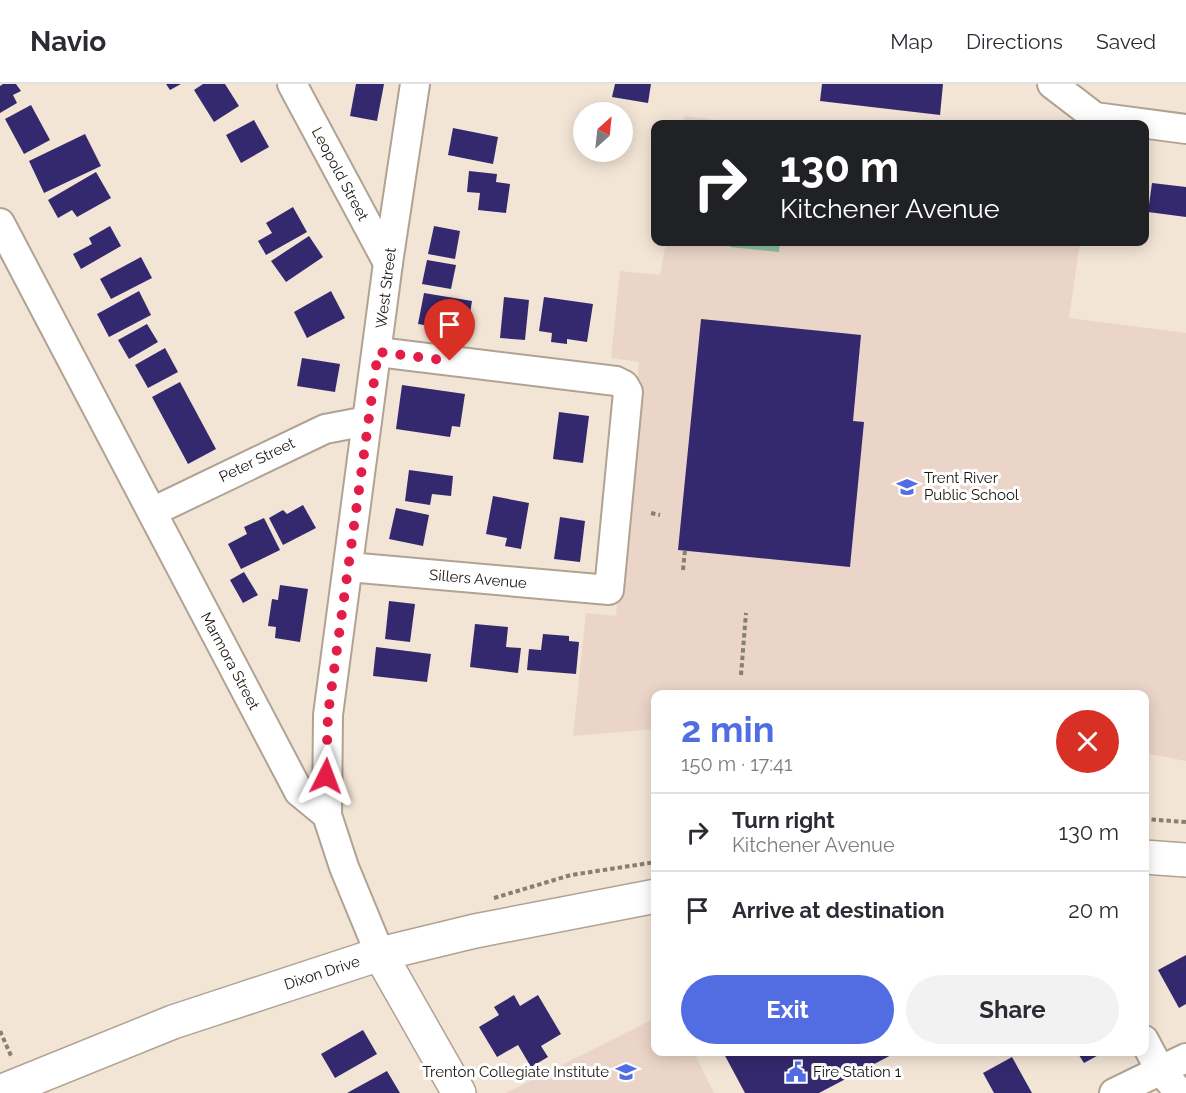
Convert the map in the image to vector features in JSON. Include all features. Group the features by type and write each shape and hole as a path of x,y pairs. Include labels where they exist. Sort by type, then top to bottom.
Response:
{"main road":[{"path":"1149,857 1186,860"},
{"name":"Dixon Drive","path":"0,1092 173,1022 380,954 475,931 651,897"},
{"path":"380,954 459,1093"}],"street":[{"name":"Leopold Street","path":"292,84 388,263"},
{"name":"West Street","path":"327,815 328,714 378,352 388,263 415,84"},
{"path":"1052,84 1095,117 1118,120"},
{"path":"1149,124 1186,129"},
{"name":"Marmora Street","path":"0,224 299,792 327,815"},
{"name":"Sillers Avenue","path":"348,567 609,591 628,393 624,386 616,381 378,352"},
{"name":"Peter Street","path":"152,512 325,429 367,421"},
{"path":"327,815 344,867 380,954"},
{"path":"1149,1049 1160,1070 1179,1093"},
{"path":"1114,1093 1186,1058"}],"path":[{"path":"651,513 660,515"},
{"path":"683,570 685,550"},
{"path":"741,675 746,613"},
{"path":"1149,819 1186,822"},
{"path":"483,901 572,875 651,863"},
{"path":"0,1031 12,1058"}],"shaded area":[{"path":"685,116 714,120 684,120"},
{"name":"Trent River Public School","path":"665,246 1079,246 1069,318 1186,333 1186,761 1149,754 1149,690 651,690 651,729 573,736 586,613 616,616 639,362 611,358 620,271 660,275"},
{"name":"Trenton Collegiate Institute","path":"651,1020 651,1056 696,1056 714,1093 506,1093"}],"green space":[{"path":"730,246 780,246 779,252"}],"building":[{"path":"16,84 21,91 13,95 17,103 0,113 0,86"},
{"path":"166,84 181,84 170,90"},
{"path":"203,84 225,84 239,106 214,122 194,90"},
{"path":"356,84 384,84 377,121 350,116"},
{"path":"615,84 651,84 648,103 612,97"},
{"path":"822,84 943,84 940,115 820,101"},
{"path":"31,105 50,140 24,154 5,119"},
{"path":"254,120 269,147 241,163 226,135"},
{"path":"453,128 498,137 493,164 448,155"},
{"path":"85,134 101,166 44,193 29,161"},
{"path":"469,171 497,174 496,182 510,184 506,213 478,210 480,193 467,192"},
{"path":"96,172 111,198 77,217 72,210 58,218 48,200"},
{"path":"1152,183 1186,187 1186,217 1149,212"},
{"path":"293,207 307,232 266,255 258,241 272,233 266,223"},
{"path":"110,226 121,246 81,269 73,254 92,244 89,238"},
{"path":"434,226 460,231 455,259 428,254"},
{"path":"309,236 323,257 286,282 271,261"},
{"path":"141,257 152,278 111,299 100,279"},
{"path":"427,260 456,265 451,289 422,284"},
{"path":"139,291 151,315 109,337 97,314"},
{"path":"331,291 345,318 307,338 294,312"},
{"path":"424,293 472,301 467,332 418,324"},
{"path":"504,297 529,300 525,340 500,338"},
{"path":"544,297 593,304 587,342 567,339 567,344 551,342 552,333 539,331"},
{"path":"701,319 861,335 853,421 864,422 850,567 678,550"},
{"path":"147,324 158,342 129,359 118,340"},
{"path":"165,348 178,372 148,388 135,365"},
{"path":"302,358 340,364 335,392 297,386"},
{"path":"180,382 216,449 188,464 152,397"},
{"path":"402,385 465,394 460,427 452,426 450,437 396,429"},
{"path":"559,412 589,416 583,463 553,459"},
{"path":"409,470 453,476 451,496 432,494 430,505 405,501"},
{"path":"493,496 529,503 521,549 505,546 507,538 486,534"},
{"path":"303,505 316,528 283,545 269,518 283,510 287,514"},
{"path":"396,508 429,515 423,546 389,539"},
{"path":"560,517 585,521 580,562 554,559"},
{"path":"264,518 280,550 241,569 228,544 247,534 244,527"},
{"path":"244,572 258,595 243,603 230,580"},
{"path":"280,585 308,589 300,642 275,638 276,627 268,626 272,599 278,600"},
{"path":"389,601 415,604 410,642 385,639"},
{"path":"475,624 508,627 506,647 521,648 518,673 470,667"},
{"path":"543,634 569,636 569,641 579,642 576,674 527,670 529,649 541,650"},
{"path":"376,647 431,654 427,682 373,676"},
{"path":"1186,955 1186,1004 1179,1008 1158,970"},
{"path":"514,995 520,1006 538,995 561,1034 541,1046 548,1057 531,1067 518,1045 497,1057 479,1027 499,1015 494,1007"},
{"path":"363,1030 377,1054 335,1078 321,1054"},
{"name":"Fire Station 1","path":"725,1056 889,1056 819,1093 745,1093"},
{"path":"1080,1056 1097,1056 1084,1063"},
{"path":"1012,1057 1032,1093 994,1093 983,1073"},
{"path":"387,1071 400,1093 347,1093"}],"place":[{"name":"Trent River Public School","path":"907,487"},
{"name":"Trenton Collegiate Institute","path":"626,1072"},
{"name":"Fire Station 1","path":"796,1072"}],"route":[{"path":"326,776 328,714 378,352 450,361"}]}
